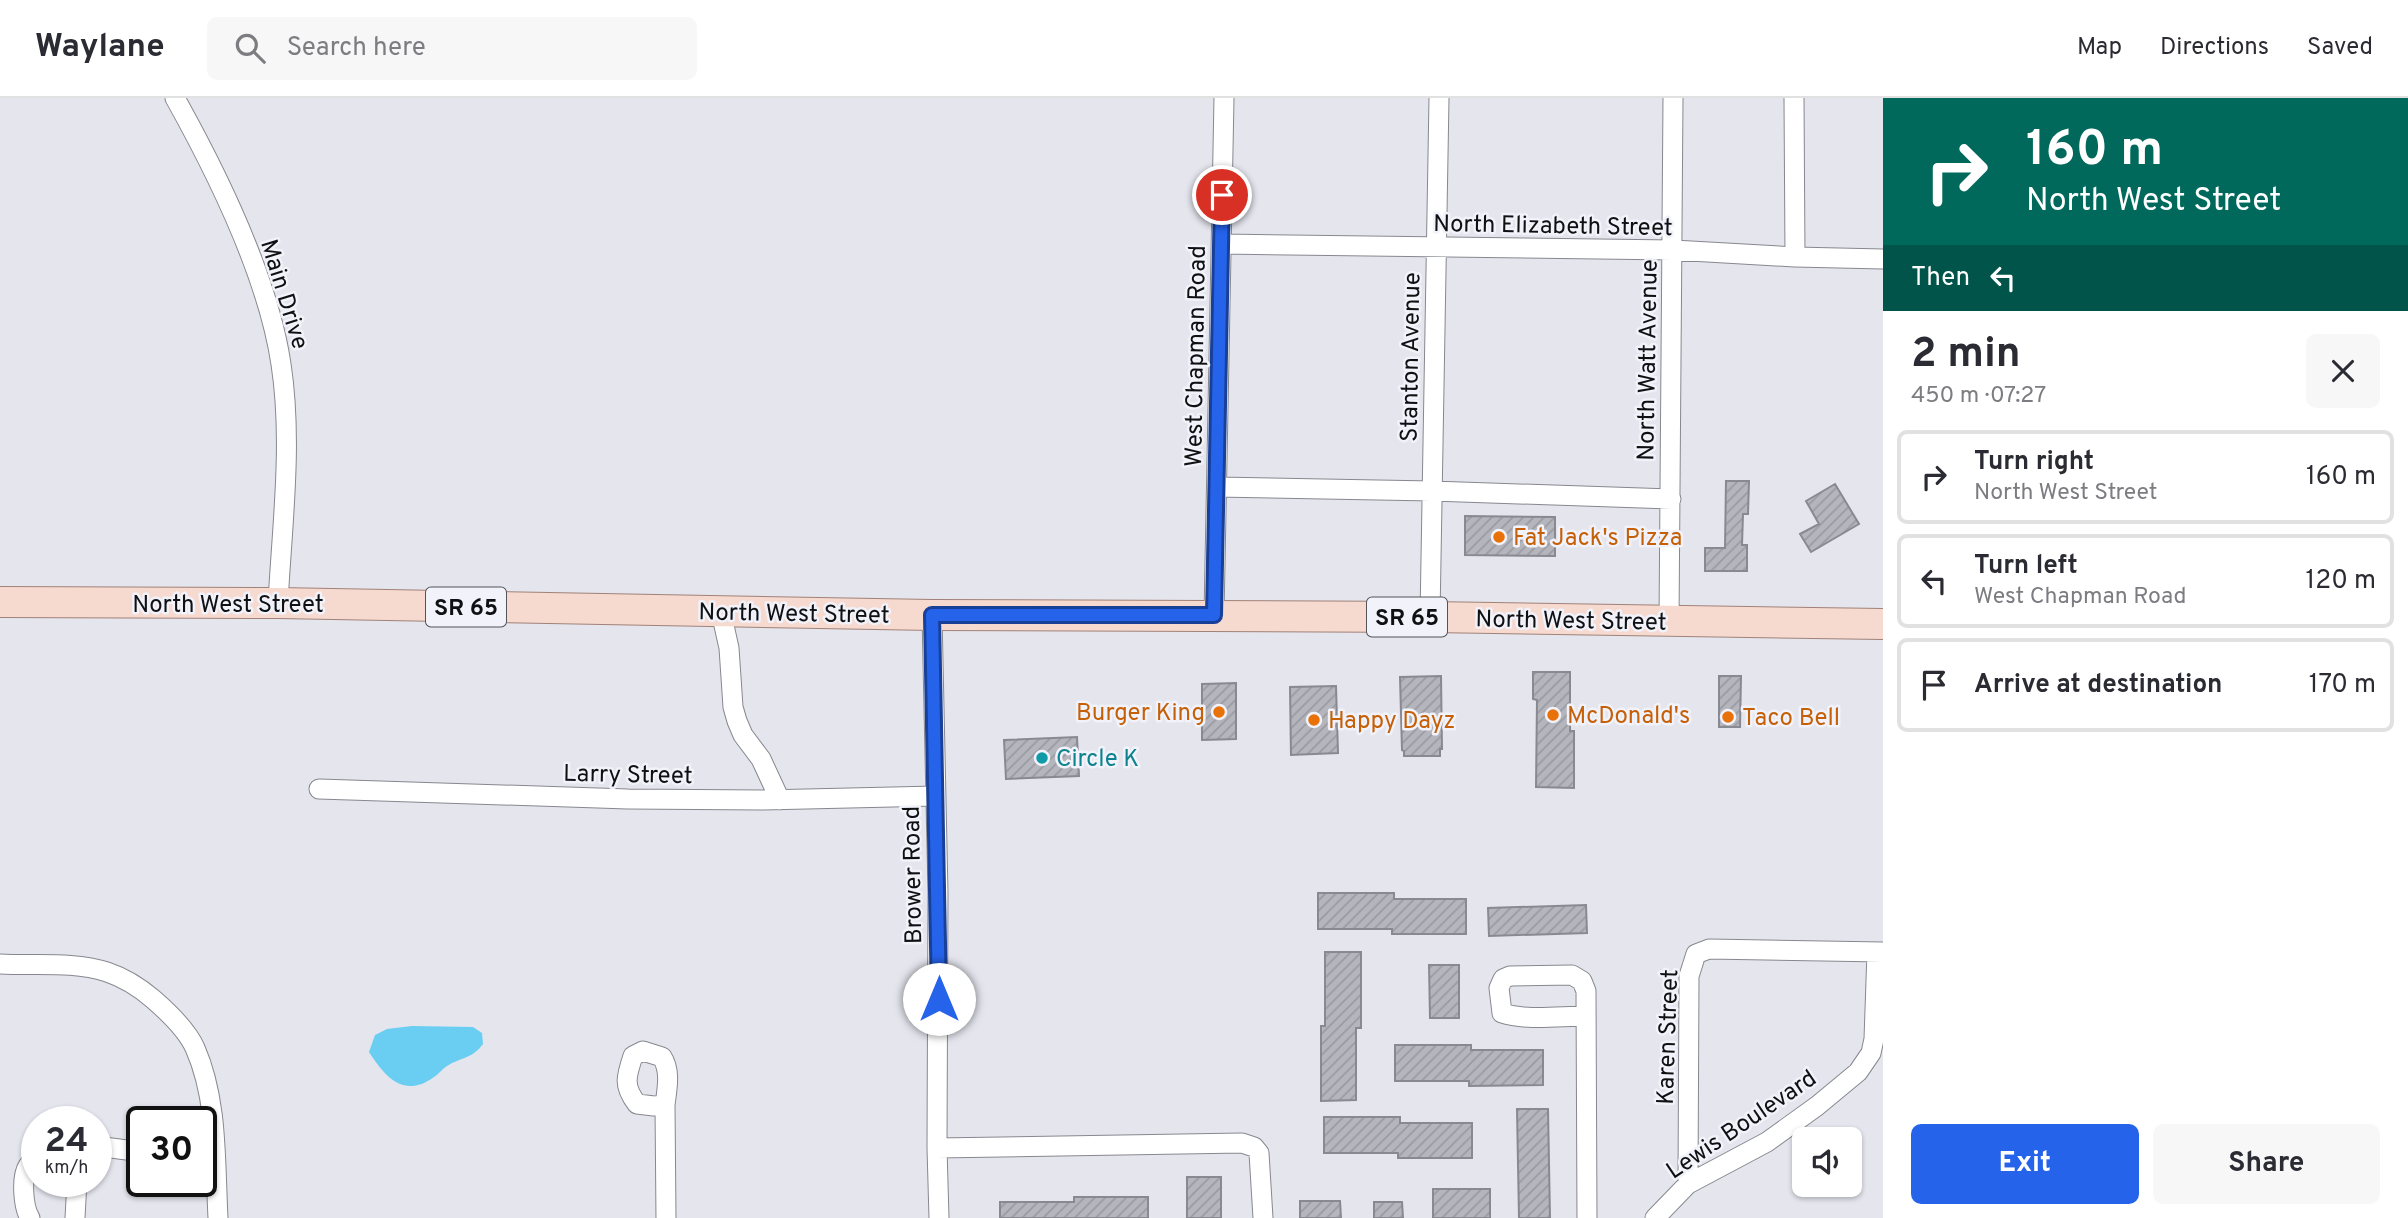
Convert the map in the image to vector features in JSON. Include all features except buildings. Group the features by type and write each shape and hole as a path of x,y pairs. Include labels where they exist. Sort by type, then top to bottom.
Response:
{"main road":[{"name":"North West Street","path":"0,602 278,603 932,615 1430,617 1883,624"}],"street":[{"name":"Main Drive","path":"175,98 200,143 249,253 271,316 281,364 286,423 278,603"},
{"name":"West Chapman Road","path":"1214,615 1224,98"},
{"name":"Stanton Avenue","path":"1430,617 1439,98"},
{"name":"North Watt Avenue","path":"1670,622 1673,98"},
{"path":"1794,98 1795,257"},
{"name":"North Elizabeth Street","path":"1222,244 1673,250 1883,259"},
{"path":"1217,487 1671,499"},
{"path":"721,612 729,648 733,708 737,721 743,735 761,759 780,800"},
{"name":"Brower Road","path":"932,615 939,999 939,1218"},
{"name":"Larry Street","path":"319,789 628,799 780,800 936,796"},
{"name":"Karen Street","path":"1688,1184 1689,976 1696,954 1709,949 1880,952"},
{"name":"Lewis Boulevard","path":"1655,1218 1688,1184 1767,1142 1858,1072 1871,1054 1874,1039 1880,952"},
{"path":"0,964 71,965 107,972 136,985 166,1010 194,1046 208,1091 208,1106"},
{"path":"1586,1016 1587,1218"},
{"path":"665,1105 666,1218"},
{"path":"937,1148 1242,1143 1254,1147 1259,1153 1263,1218"},
{"path":"24,1197 30,1218"},
{"path":"75,1218 76,1197"},
{"path":"215,1197 218,1218"}],"water":[{"path":"412,1026 473,1027 482,1033 483,1044 475,1052 447,1066 423,1083 404,1085 389,1077 369,1052 375,1035 387,1029"}],"place":[{"name":"Fat Jack's Pizza","path":"1499,537"},
{"name":"Burger King","path":"1219,712"},
{"name":"McDonald's","path":"1553,715"},
{"name":"Taco Bell","path":"1728,717"},
{"name":"Happy Dayz","path":"1314,720"},
{"name":"Circle K","path":"1042,758"}],"route":[{"path":"939,999 932,615 1214,615 1222,195"}]}
